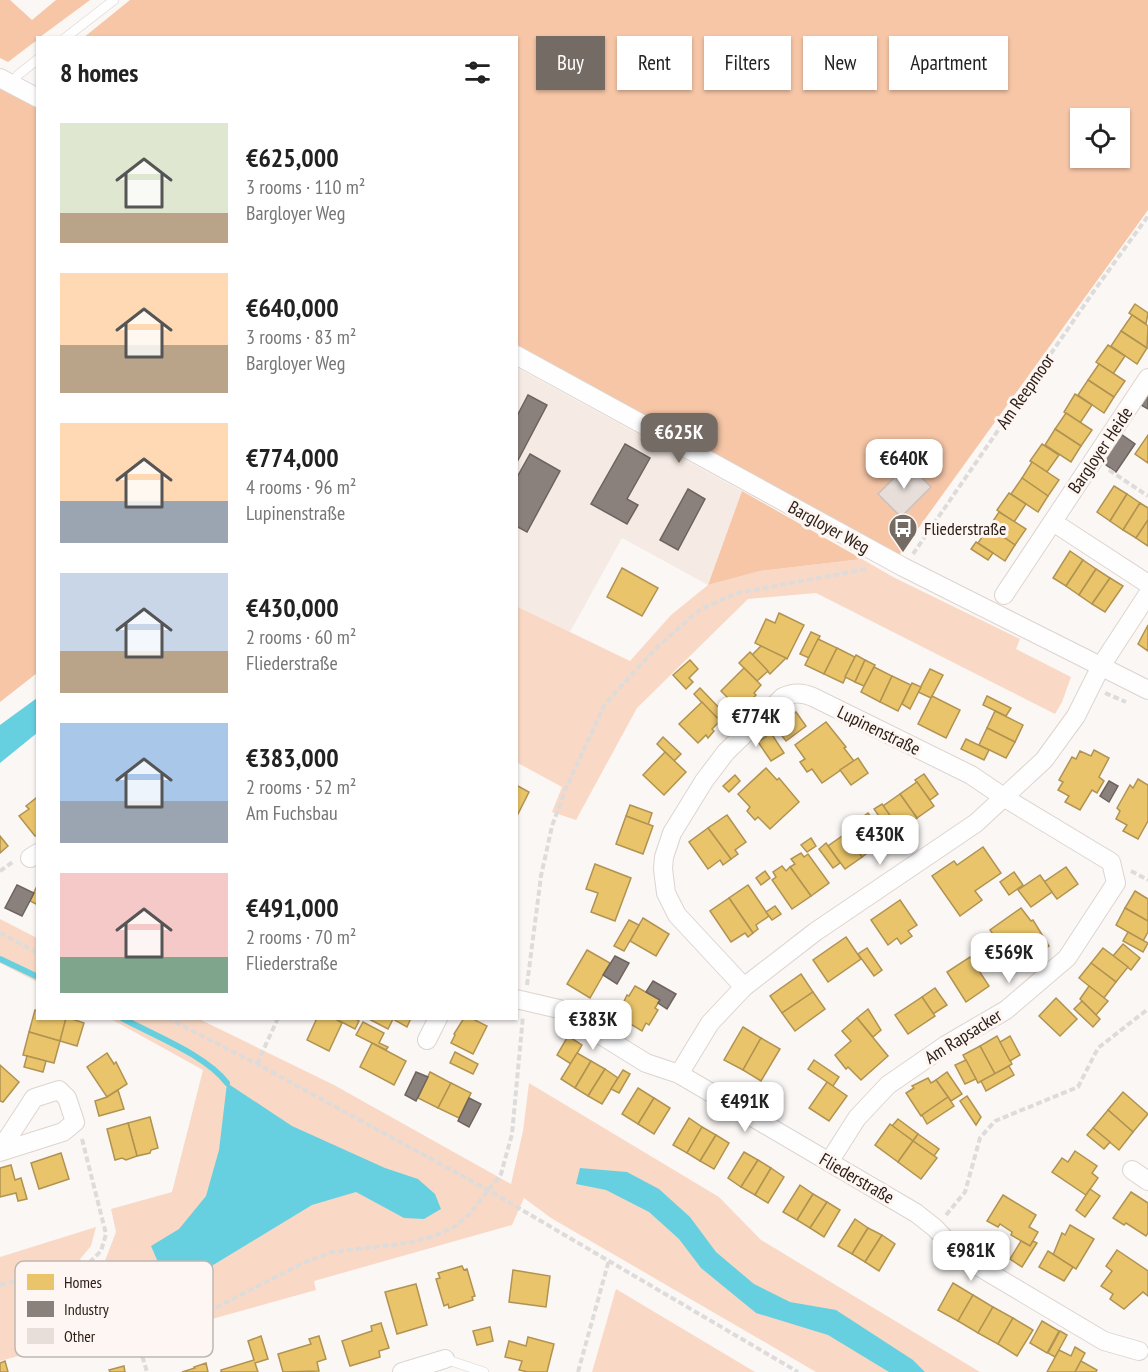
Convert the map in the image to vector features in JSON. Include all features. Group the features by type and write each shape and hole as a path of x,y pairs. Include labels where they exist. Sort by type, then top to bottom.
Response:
{"street":[{"path":"6,81 36,97"},
{"name":"Bargloyer Weg","path":"518,356 903,567 1148,690"},
{"name":"Bargloyer Heide","path":"1004,595 1148,378"},
{"path":"1053,522 1148,584"},
{"path":"679,1074 710,1023 744,987 815,932 976,823 1044,760 1076,716 1101,666 1148,594"},
{"name":"Lupinenstraße","path":"744,987 677,915 666,893 664,857 672,833 704,781 726,752 783,697 797,693 813,697 971,775 1005,798"},
{"name":"Am Rapsacker","path":"829,1162 857,1118 888,1085 946,1045 1006,1010 1067,958 1116,883 1111,862 1005,798"},
{"name":"Fliederstraße","path":"520,1000 559,1009 646,1063 679,1074 916,1213 935,1228 961,1256 1104,1341 1145,1353"},
{"path":"427,1040 437,1020"},
{"path":"59,1090 67,1098 75,1122 63,1132 0,1151 34,1098 59,1090"},
{"path":"1132,1170 1148,1181"},
{"path":"402,1372 445,1359"}],"lane":[{"path":"69,36 114,0"},
{"path":"6,81 36,61"},
{"path":"445,1359 484,1372"}],"path":[{"name":"Am Reepmoor","path":"903,567 1148,216"},
{"path":"1093,459 1148,496"},
{"path":"213,1308 303,1263 332,1252 409,1243 434,1236 456,1226 471,1212 501,1174 512,1134 520,1000 552,826 566,788 605,704 658,646 701,609 737,593 865,569 903,567"},
{"path":"1090,687 1129,703"},
{"path":"0,933 36,951"},
{"path":"935,1228 965,1191 980,1138 995,1121 1078,1087 1098,1048 1148,1009"},
{"path":"171,1020 257,1064 488,1190 798,1372"},
{"path":"257,1064 277,1020"},
{"path":"75,1122 81,1134 106,1234 101,1251 92,1261"},
{"path":"578,1372 609,1260"},
{"path":"0,1285 15,1281"},
{"path":"142,1357 147,1372"}],"shaded area":[{"path":"0,0 10,0 32,20 56,0 90,0 41,36 36,36 36,41 8,62 0,58"},
{"path":"130,0 1148,0 1148,210 899,555 518,345 518,36 85,36"},
{"path":"0,83 36,103 36,674 0,702"},
{"path":"518,368 742,491 708,585 622,538 570,632 518,607"},
{"path":"742,491 862,559 760,571 708,585"},
{"path":"862,559 893,577 1020,639 1016,649 1071,677 1062,702 1055,714 816,593 748,599 637,708 576,820 552,812 562,787 518,763 518,607 630,661 671,615 708,585 760,571"},
{"path":"0,919 36,937 36,981 0,963"},
{"path":"113,1020 201,1020 334,1085 511,1184 523,1131 529,1083 719,1197 761,1240 980,1372 816,1372 551,1218 524,1198 512,1225 314,1281 316,1290 213,1319 213,1261 105,1261 116,1232 111,1209 172,1192 203,1070"},
{"path":"96,1227 91,1246 80,1259 81,1261 15,1261 15,1357 0,1361 0,1257"},
{"path":"616,1289 755,1372 592,1372"}],"water":[{"path":"36,699 36,734 0,763 0,725"},
{"path":"227,1083 292,1126 385,1168 418,1179 435,1194 441,1209 424,1219 404,1218 356,1192 312,1205 213,1265 213,1261 158,1261 151,1246 179,1229 206,1196 219,1150"},
{"path":"580,1168 627,1172 659,1189 690,1217 716,1252 754,1284 790,1302 836,1310 913,1360 925,1372 889,1372 828,1335 756,1313 701,1268 679,1239 649,1212 606,1190 576,1184"}],"building: Homes":[{"path":"1135,304 1148,313 1146,324 1129,313"},
{"path":"1132,315 1148,326 1147,348 1121,331"},
{"path":"1121,331 1147,348 1137,364 1111,346"},
{"path":"1108,345 1125,356 1113,374 1096,362"},
{"path":"1099,364 1125,381 1114,397 1088,380"},
{"path":"1088,380 1114,397 1104,413 1078,395"},
{"path":"1075,394 1092,405 1080,423 1064,412"},
{"path":"1066,413 1092,430 1081,446 1055,429"},
{"path":"1055,429 1081,446 1071,462 1045,445"},
{"path":"1148,435 1148,463 1135,454"},
{"path":"1042,444 1059,455 1047,472 1030,461"},
{"path":"1032,462 1059,480 1048,496 1022,478"},
{"path":"1022,478 1048,496 1038,512 1011,494"},
{"path":"1114,486 1127,494 1110,521 1097,512"},
{"path":"1009,493 1026,504 1014,522 997,510"},
{"path":"1127,494 1140,503 1123,530 1110,521"},
{"path":"1140,503 1148,508 1148,520 1136,538 1123,530"},
{"path":"999,512 1026,529 1015,545 989,527"},
{"path":"1148,520 1148,546 1136,538"},
{"path":"989,527 1015,545 1005,561 978,543"},
{"path":"976,542 993,553 988,560 971,549"},
{"path":"1070,551 1083,560 1066,586 1053,578"},
{"path":"1083,560 1096,569 1079,595 1066,586"},
{"path":"622,568 658,588 642,616 607,597"},
{"path":"1096,569 1110,578 1092,604 1079,595"},
{"path":"1110,578 1123,586 1105,612 1092,604"},
{"path":"779,613 804,625 787,659 755,643 766,619 775,623"},
{"path":"1148,625 1148,651 1138,644"},
{"path":"811,632 820,636 809,658 800,654"},
{"path":"818,639 837,648 824,674 805,665"},
{"path":"761,646 786,658 770,674 752,655"},
{"path":"837,648 855,657 843,683 824,674"},
{"path":"750,652 768,671 757,681 739,663"},
{"path":"856,655 865,660 855,682 845,677"},
{"path":"690,660 698,669 689,678 693,682 686,689 673,675"},
{"path":"865,660 875,665 864,686 855,682"},
{"path":"874,667 892,676 880,702 861,692"},
{"path":"744,668 761,685 754,693 756,695 748,703 746,701 738,708 721,691"},
{"path":"930,669 943,675 931,698 918,692"},
{"path":"892,676 911,685 898,711 880,702"},
{"path":"912,683 921,687 910,709 902,704"},
{"path":"700,688 723,712 716,718 694,694"},
{"path":"932,696 960,710 946,738 918,724"},
{"path":"987,696 1011,708 1006,716 983,705"},
{"path":"702,702 720,721 712,729 714,731 708,738 706,735 698,743 679,724"},
{"path":"995,711 1023,725 1015,742 987,728"},
{"path":"796,712 806,726 786,741 775,727"},
{"path":"826,722 854,761 822,783 812,769 807,772 800,762 805,759 795,745"},
{"path":"987,728 1015,742 1006,758 979,745"},
{"path":"771,733 784,753 771,761 758,742"},
{"path":"663,737 681,754 674,761 657,744"},
{"path":"966,739 989,750 984,760 961,749"},
{"path":"1094,750 1109,758 1099,777 1104,781 1097,793 1092,790 1080,810 1065,802 1069,796 1058,790 1063,782 1059,780 1072,757 1076,759 1080,751 1091,756"},
{"path":"665,752 686,772 664,795 643,775"},
{"path":"858,758 868,773 851,785 840,770"},
{"path":"766,768 777,780 779,778 799,802 770,829 758,817 755,820 747,811 750,807 738,794"},
{"path":"924,774 938,794 930,800 915,780"},
{"path":"735,775 740,781 729,792 723,786"},
{"path":"1138,779 1148,785 1148,821 1138,839 1123,831 1127,825 1116,819 1120,811 1117,808 1130,785 1133,788"},
{"path":"917,782 934,806 917,818 900,794"},
{"path":"518,786 529,792 518,814"},
{"path":"900,794 917,818 900,830 883,806"},
{"path":"36,798 35,836 19,816 29,809 26,806"},
{"path":"882,804 896,824 888,829 874,809"},
{"path":"630,805 652,813 648,825 626,816"},
{"path":"868,813 882,833 874,839 860,819"},
{"path":"727,815 746,842 735,850 738,854 731,859 708,828"},
{"path":"626,816 653,826 643,854 616,844"},
{"path":"862,821 878,845 862,857 845,834"},
{"path":"708,828 731,859 723,865 720,860 708,869 689,842"},
{"path":"845,834 862,857 845,869 828,846"},
{"path":"0,836 8,846 0,853"},
{"path":"811,838 816,846 807,852 801,845"},
{"path":"826,843 840,863 833,868 819,849"},
{"path":"983,847 1001,873 975,891 982,900 960,916 932,876 954,861 957,865"},
{"path":"801,853 804,857 808,854 829,883 811,896 790,867 795,864 791,859"},
{"path":"595,864 631,878 615,921 591,912 598,893 586,889"},
{"path":"782,866 786,871 790,867 811,896 792,909 772,880 776,877 773,872"},
{"path":"1066,867 1078,884 1057,899 1044,882"},
{"path":"765,871 770,878 761,885 756,878"},
{"path":"1014,872 1023,885 1009,895 1000,882"},
{"path":"1040,875 1052,892 1031,907 1018,890"},
{"path":"748,885 769,916 756,925 758,929 753,933 729,898"},
{"path":"36,888 36,904 30,901"},
{"path":"1135,891 1148,899 1148,921 1125,908"},
{"path":"729,898 753,933 748,937 745,933 731,942 710,911"},
{"path":"900,900 917,925 908,931 912,936 901,944 897,938 888,945 871,920"},
{"path":"775,906 781,914 772,920 766,912"},
{"path":"1021,908 1031,921 1033,920 1049,946 1017,969 990,930"},
{"path":"1125,908 1148,921 1148,932 1143,941 1116,925"},
{"path":"643,918 669,934 656,956 630,941"},
{"path":"629,920 639,925 624,951 614,946"},
{"path":"1128,932 1148,943 1143,952 1123,941"},
{"path":"846,937 861,959 828,982 813,960"},
{"path":"1123,944 1140,958 1131,970 1113,956"},
{"path":"867,948 882,970 874,976 858,954"},
{"path":"1103,948 1128,967 1116,982 1091,963"},
{"path":"587,950 610,963 590,998 567,984"},
{"path":"970,957 989,986 966,1002 947,972"},
{"path":"1091,963 1116,982 1104,998 1079,978"},
{"path":"801,974 813,992 782,1013 770,996"},
{"path":"635,986 660,1000 655,1008 658,1010 649,1025 646,1023 642,1031 617,1016 627,995 629,996"},
{"path":"1089,986 1108,1001 1096,1015 1080,999"},
{"path":"935,988 947,1005 933,1014 922,997"},
{"path":"813,992 825,1009 795,1031 782,1013"},
{"path":"922,997 935,1016 908,1034 895,1015"},
{"path":"1056,998 1077,1019 1060,1036 1039,1016"},
{"path":"1082,1001 1100,1019 1093,1027 1074,1009"},
{"path":"868,1009 881,1030 873,1037 857,1018"},
{"path":"35,1010 36,1020 66,1020 60,1041 29,1032"},
{"path":"857,1018 888,1056 861,1080 848,1067 846,1069 835,1055 851,1041 842,1031"},
{"path":"65,1020 84,1023 77,1046 60,1041"},
{"path":"316,1020 337,1020 342,1023 329,1051 307,1040"},
{"path":"338,1020 357,1020 359,1021 355,1029"},
{"path":"371,1020 392,1020 388,1029"},
{"path":"395,1020 410,1020 407,1027"},
{"path":"463,1020 475,1020 487,1026 473,1054 451,1043"},
{"path":"363,1022 384,1033 379,1043 388,1047 386,1050 356,1035"},
{"path":"743,1027 761,1038 743,1070 724,1060"},
{"path":"29,1032 60,1041 54,1063 23,1055"},
{"path":"568,1036 582,1045 571,1064 557,1055"},
{"path":"997,1036 1012,1064 995,1074 980,1046"},
{"path":"1010,1036 1020,1055 1010,1061 1000,1042"},
{"path":"761,1038 780,1049 761,1081 743,1070"},
{"path":"372,1043 406,1061 394,1085 360,1067"},
{"path":"980,1046 995,1074 978,1083 963,1055"},
{"path":"455,1052 478,1064 473,1074 450,1063"},
{"path":"107,1053 114,1064 116,1062 127,1084 107,1097 87,1067"},
{"path":"577,1053 591,1061 575,1088 561,1079"},
{"path":"27,1056 46,1061 43,1072 24,1067"},
{"path":"814,1060 839,1077 833,1086 808,1069"},
{"path":"966,1060 976,1079 965,1084 955,1065"},
{"path":"591,1061 605,1069 588,1096 575,1088"},
{"path":"0,1065 19,1082 3,1102 0,1101"},
{"path":"1009,1066 1014,1075 986,1091 981,1081"},
{"path":"605,1069 618,1078 602,1104 588,1096"},
{"path":"623,1070 630,1074 619,1093 611,1089"},
{"path":"430,1072 451,1083 438,1108 418,1098"},
{"path":"947,1072 962,1094 951,1101 936,1080"},
{"path":"928,1078 931,1083 936,1080 948,1097 921,1116 906,1093 914,1088 912,1086"},
{"path":"827,1082 847,1096 829,1121 809,1108"},
{"path":"451,1083 471,1093 459,1118 438,1108"},
{"path":"638,1088 654,1098 638,1124 622,1114"},
{"path":"118,1090 124,1109 99,1116 95,1101"},
{"path":"1123,1092 1148,1114 1133,1132 1108,1110"},
{"path":"967,1096 981,1117 976,1125 960,1101"},
{"path":"948,1097 954,1106 927,1124 922,1115"},
{"path":"654,1098 670,1108 654,1134 638,1124"},
{"path":"1108,1110 1133,1132 1119,1150 1093,1128"},
{"path":"150,1117 158,1148 151,1150 150,1153 137,1156 128,1123"},
{"path":"689,1118 702,1127 687,1153 673,1145"},
{"path":"898,1119 918,1134 913,1141 892,1126"},
{"path":"128,1123 137,1156 126,1160 122,1158 115,1160 107,1129"},
{"path":"890,1124 913,1141 898,1162 875,1145"},
{"path":"702,1127 716,1135 700,1161 687,1153"},
{"path":"1093,1128 1110,1142 1104,1149 1087,1135"},
{"path":"918,1134 939,1149 934,1156 913,1141"},
{"path":"716,1135 729,1143 714,1169 700,1161"},
{"path":"913,1141 937,1158 921,1179 898,1162"},
{"path":"1075,1151 1097,1166 1092,1173 1098,1178 1086,1195 1052,1172 1062,1158 1068,1162"},
{"path":"744,1152 758,1160 741,1187 728,1178"},
{"path":"61,1153 69,1179 39,1189 31,1163"},
{"path":"758,1160 771,1168 755,1195 741,1187"},
{"path":"11,1165 15,1180 21,1178 27,1199 18,1201 16,1193 0,1197 0,1168"},
{"path":"771,1168 784,1177 768,1203 755,1195"},
{"path":"800,1185 813,1194 797,1220 783,1212"},
{"path":"1090,1189 1100,1196 1085,1217 1076,1210"},
{"path":"1131,1192 1148,1203 1148,1233 1146,1236 1126,1223 1124,1225 1113,1218"},
{"path":"813,1194 827,1202 810,1228 797,1220"},
{"path":"1003,1195 1036,1215 1029,1227 1038,1232 1030,1246 1011,1235 1012,1232 1000,1224 998,1227 987,1221"},
{"path":"827,1202 840,1210 824,1237 810,1228"},
{"path":"855,1219 868,1228 852,1254 838,1246"},
{"path":"1070,1225 1094,1239 1076,1269 1053,1255 1062,1233 1065,1235"},
{"path":"868,1228 882,1235 865,1262 852,1254"},
{"path":"882,1235 895,1244 879,1271 865,1262"},
{"path":"1021,1241 1030,1246 1033,1241 1037,1243 1022,1267 1010,1259"},
{"path":"1117,1250 1148,1271 1148,1296 1143,1292 1124,1309 1110,1299 1113,1294 1101,1286 1112,1271 1106,1266"},
{"path":"1048,1251 1073,1267 1064,1281 1039,1267"},
{"path":"462,1266 464,1270 467,1269 475,1296 472,1297 473,1300 449,1308 448,1304 444,1306 436,1279 440,1278 438,1273"},
{"path":"513,1270 550,1276 546,1307 509,1302"},
{"path":"953,1283 973,1295 958,1321 938,1310"},
{"path":"416,1284 427,1325 397,1334 385,1292"},
{"path":"973,1295 993,1307 978,1333 958,1321"},
{"path":"993,1307 1013,1318 998,1344 978,1333"},
{"path":"1013,1318 1033,1330 1017,1356 998,1344"},
{"path":"1042,1321 1059,1331 1047,1353 1030,1343"},
{"path":"381,1323 389,1348 379,1351 380,1357 350,1366 342,1341 372,1331 371,1326"},
{"path":"490,1327 493,1341 477,1345 473,1331"},
{"path":"1060,1331 1067,1335 1055,1357 1048,1353"},
{"path":"261,1336 268,1359 255,1363 258,1372 221,1372 221,1370 254,1360 248,1341"},
{"path":"319,1336 326,1359 317,1362 319,1371 283,1372 278,1354 311,1344 309,1339"},
{"path":"528,1337 554,1344 547,1372 519,1370 522,1361 505,1357 509,1341 526,1346"},
{"path":"1075,1347 1085,1353 1075,1372 1047,1372 1059,1350 1071,1356"},
{"path":"5,1361 8,1372 0,1372 0,1363"},
{"path":"1081,1361 1097,1370 1096,1372 1075,1372"},
{"path":"206,1363 208,1372 182,1372 195,1368"},
{"path":"124,1366 125,1372 110,1372 109,1370"}],"building: Industry":[{"path":"528,395 547,405 518,460 518,414"},
{"path":"1148,395 1148,409 1141,405"},
{"path":"1121,434 1135,444 1116,472 1102,462"},
{"path":"625,444 650,458 627,499 638,505 627,524 591,504"},
{"path":"530,454 560,471 527,532 518,527 518,475"},
{"path":"688,489 705,499 678,550 660,540"},
{"path":"1109,781 1118,786 1109,802 1100,796"},
{"path":"17,885 34,893 22,916 5,908"},
{"path":"615,956 629,963 617,984 603,975"},
{"path":"653,981 676,994 667,1009 658,1003 660,1000 646,992"},
{"path":"416,1072 428,1077 416,1101 405,1095"},
{"path":"469,1098 481,1104 469,1127 458,1121"}],"building: Other":[{"path":"908,464 931,487 901,517 878,494"}],"waterway":[{"path":"0,959 36,976"},
{"path":"126,1020 206,1063 227,1083"}],"place":[{"name":"Fliederstraße","path":"903,554"}]}
